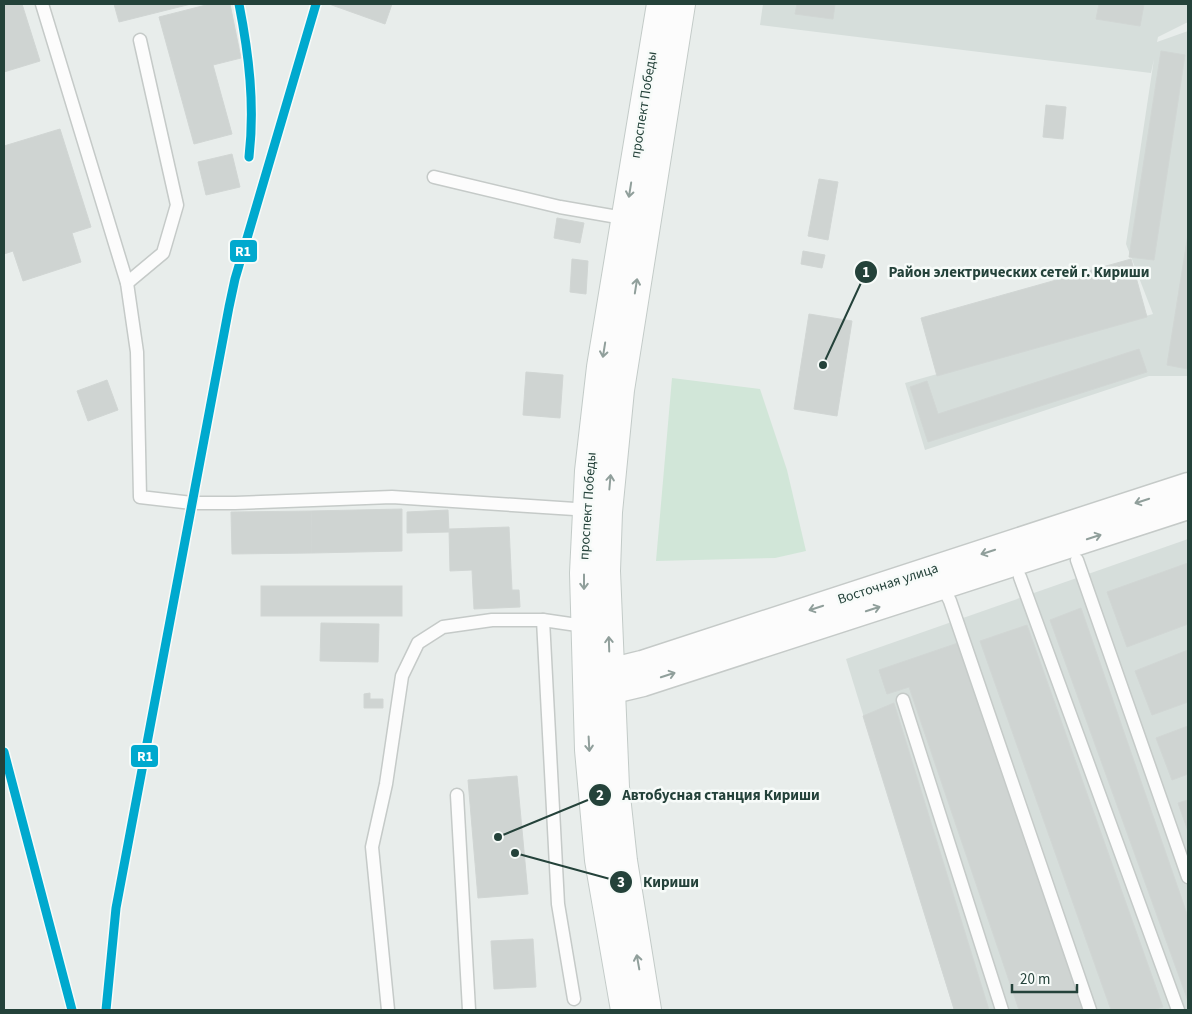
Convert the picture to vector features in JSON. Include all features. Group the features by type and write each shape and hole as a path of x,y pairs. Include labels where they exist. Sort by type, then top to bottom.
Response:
{"main road":[{"name":"проспект Победы","path":"635,220 660,4"},
{"name":"проспект Победы","path":"625,1010 599,860 595,688 606,571 597,511 595,413 681,4"},
{"name":"проспект Победы","path":"597,511 584,626 619,828 647,1010"}],"street":[{"name":"Восточная улица","path":"595,688 651,661 1188,486"},
{"name":"Восточная улица","path":"595,688 643,683 1188,506"}],"lane":[{"path":"42,4 127,283 137,352 140,497 192,503 235,503 392,496 597,511"},
{"path":"127,283 162,253 177,205 140,40"},
{"path":"434,177 560,207 635,220"},
{"path":"1077,560 1188,877"},
{"path":"1020,577 1178,1010"},
{"path":"943,587 950,601 1090,1010"},
{"path":"388,1010 372,847 386,784 402,676 418,643 443,627 492,620 543,620 584,626"},
{"path":"543,620 558,904 574,998"},
{"path":"903,700 1002,1010"},
{"path":"457,794 469,1010"}],"shaded area":[{"path":"763,4 1188,4 1188,22 1158,37 1157,42 1188,31 1188,376 1149,376 925,450 905,383 1153,314 1126,244 1154,59 1151,73 760,25"},
{"path":"1188,539 1188,1010 954,1010 846,659"}],"green space":[{"path":"672,378 760,389 787,470 806,551 775,558 656,561"}],"building":[{"path":"4,4 22,4 40,61 4,72"},
{"path":"114,4 191,4 119,22"},
{"path":"210,4 230,4 241,58 213,65 232,134 194,144 159,17"},
{"path":"329,4 392,4 385,24"},
{"path":"797,4 835,4 833,19 795,14"},
{"path":"1099,4 1144,4 1140,26 1096,19"},
{"path":"1161,51 1185,55 1154,260 1129,257"},
{"path":"1046,105 1066,107 1063,139 1043,137"},
{"path":"60,129 91,227 72,233 81,262 23,281 13,251 4,254 4,146"},
{"path":"232,154 240,187 206,195 198,162"},
{"path":"819,179 838,182 828,240 808,236"},
{"path":"557,218 584,223 580,243 554,238"},
{"path":"1188,234 1188,369 1167,365"},
{"path":"803,251 825,255 822,268 801,264"},
{"path":"572,259 588,261 586,294 570,292"},
{"path":"1131,259 1147,317 937,376 921,318"},
{"path":"809,314 852,321 837,416 794,409"},
{"path":"1139,349 1147,372 928,442 910,387 927,381 938,414"},
{"path":"526,372 563,375 560,418 523,415"},
{"path":"107,380 118,410 88,421 77,391"},
{"path":"402,509 402,551 312,553 311,511"},
{"path":"448,510 449,532 407,533 407,512"},
{"path":"311,511 312,553 232,554 231,512"},
{"path":"509,527 512,590 519,590 520,607 474,609 472,570 450,571 449,529"},
{"path":"1188,563 1188,624 1127,647 1107,592"},
{"path":"261,586 402,586 402,616 261,616"},
{"path":"1081,608 1188,917 1188,1001 1050,620"},
{"path":"321,623 379,624 378,662 320,661"},
{"path":"1027,625 1163,1007 1152,1010 1111,1010 980,641"},
{"path":"958,643 1083,1010 1019,1010 909,687 887,694 879,670"},
{"path":"1188,650 1188,702 1152,715 1135,671"},
{"path":"370,693 370,699 383,699 383,708 364,708 364,694"},
{"path":"894,703 989,1010 954,1009 863,716"},
{"path":"1188,726 1188,774 1172,780 1156,738"},
{"path":"517,776 528,894 478,898 468,780"},
{"path":"1188,800 1188,831 1178,803"},
{"path":"533,939 536,987 494,989 491,941"}],"transit line":[{"name":"R1","path":"239,4 250,80 251,138 249,157"},
{"name":"R1","path":"106,1010 116,908 229,307 235,279 316,4"},
{"name":"R1","path":"4,752 72,1010"}],"place":[{"name":"Район электрических сетей г. Кириши","path":"823,365"},
{"name":"Автобусная станция Кириши","path":"498,837"},
{"name":"Кириши","path":"515,853"}]}
